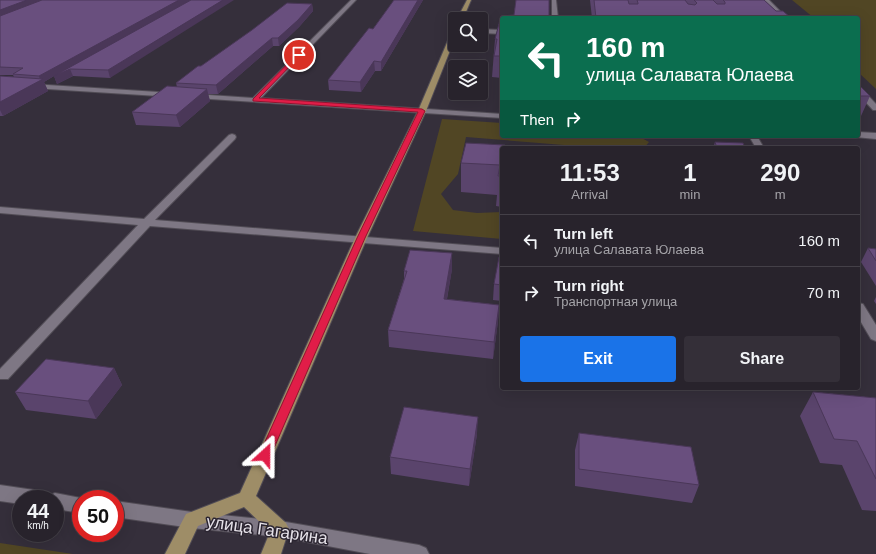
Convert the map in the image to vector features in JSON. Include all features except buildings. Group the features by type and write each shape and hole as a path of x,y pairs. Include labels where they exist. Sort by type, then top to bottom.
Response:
{"main road":[{"path":"463,12 469,0"},
{"path":"174,554 192,520 246,498 361,238 422,111 448,47"},
{"path":"246,498 280,529 271,554"}],"street":[{"path":"255,100 354,0"},
{"path":"554,0 555,16"},
{"path":"766,0 782,16"},
{"path":"488,31 500,32"},
{"path":"45,86 58,79"},
{"path":"0,84 500,116"},
{"path":"860,92 876,108"},
{"path":"860,135 876,136"},
{"path":"3,375 146,223 232,137"},
{"path":"0,210 146,223 361,238 500,251"},
{"path":"860,310 876,336"},
{"path":"0,493 12,495"},
{"name":"улица Гагарина","path":"124,510 192,520 280,529 419,554"}],"shaded area":[{"path":"792,0 876,0 876,89 860,74 860,16 812,16"},
{"path":"442,119 500,123 500,138 642,138 649,142 646,146 576,146 466,137 458,174 441,194 453,210 477,213 500,212 500,239 413,231"},
{"path":"0,543 73,554 0,554"}],"route":[{"path":"265,455 361,238 422,111 255,100 299,55"}]}
